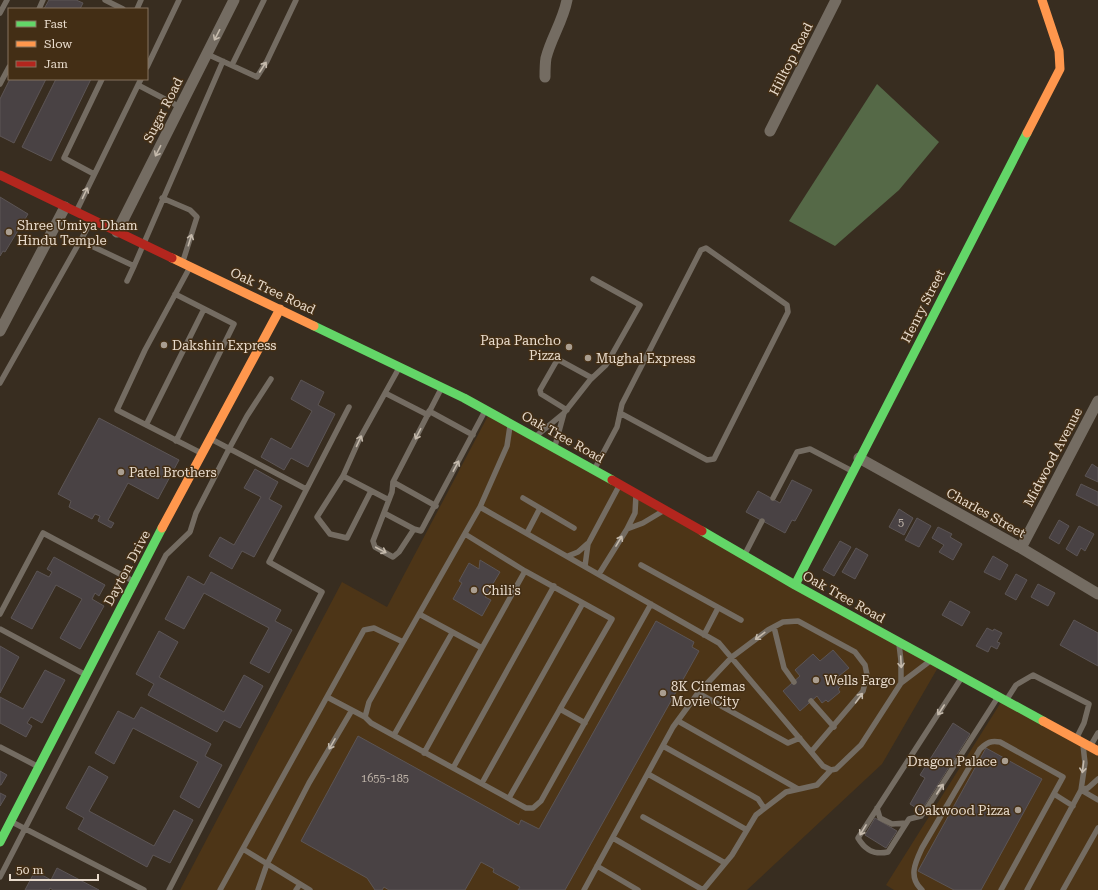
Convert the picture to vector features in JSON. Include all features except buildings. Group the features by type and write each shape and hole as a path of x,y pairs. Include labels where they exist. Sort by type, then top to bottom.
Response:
{"street":[{"name":"Sugar Road","path":"117,232 234,0"},
{"path":"545,77 546,60 550,45 564,14 567,0"},
{"name":"Hilltop Road","path":"770,131 836,0"},
{"name":"Henry Street","path":"795,585 859,458 1054,82 1061,59 1046,17 1042,0"},
{"name":"Oak Tree Road","path":"0,175 400,366 511,423 795,585 1087,745"},
{"path":"0,331 65,207"},
{"name":"Dayton Drive","path":"0,842 201,453 280,309"},
{"name":"Midwood Avenue","path":"1021,548 1098,401"},
{"name":"Charles Street","path":"859,458 1021,548 1098,594"}],"lane":[{"path":"0,13 7,0"},
{"path":"105,0 121,8"},
{"path":"148,65 179,0"},
{"path":"232,65 264,0"},
{"path":"207,54 257,76 267,61 296,0"},
{"path":"127,281 223,61"},
{"path":"0,84 8,69"},
{"path":"94,174 64,158 102,80"},
{"path":"76,212 140,80"},
{"path":"138,85 180,107"},
{"path":"162,198 190,210 197,217 186,265 175,294 146,350 118,410 201,453"},
{"path":"0,383 92,219"},
{"path":"81,241 134,266"},
{"path":"594,470 617,426 622,404 701,250 706,248 787,305 788,312 714,459 707,460 620,413"},
{"path":"535,437 565,411 592,378 606,365 640,305 594,279"},
{"path":"175,294 234,324 176,441"},
{"path":"146,425 204,309"},
{"path":"565,411 541,394 540,390 556,362 559,360 592,378"},
{"path":"371,491 347,538 330,534 317,517 343,476 360,438 400,366"},
{"path":"0,876 166,556 190,532 196,513 229,449 247,416 271,379"},
{"path":"414,529 399,552 393,556 375,547 373,541 389,500 393,482 442,387"},
{"path":"385,393 473,435"},
{"path":"169,890 322,592 269,562 349,407"},
{"path":"384,513 421,532 486,410"},
{"path":"555,448 565,411"},
{"path":"365,717 369,702 480,507 507,446 511,423"},
{"path":"209,438 306,489"},
{"path":"773,498 797,452 810,449 853,471"},
{"path":"343,476 389,500"},
{"path":"393,482 436,506"},
{"path":"585,566 588,544 620,484"},
{"path":"599,574 627,529 634,512 636,493"},
{"path":"523,498 574,528"},
{"path":"480,507 719,643 823,766 831,770"},
{"path":"527,533 540,508"},
{"path":"627,529 643,523 665,510"},
{"path":"744,556 762,521"},
{"path":"0,614 43,533 134,582"},
{"path":"465,534 525,571 612,619 509,798"},
{"path":"568,556 578,552 588,544"},
{"path":"642,565 741,620"},
{"path":"424,753 525,571"},
{"path":"453,768 554,586"},
{"path":"482,783 583,603"},
{"path":"327,697 365,717 371,723 424,753 526,808 533,808 541,801 651,604"},
{"path":"704,635 718,608"},
{"path":"419,614 482,648"},
{"path":"584,890 663,746 678,721 698,693 732,657 783,622 798,621 855,652 865,665 868,675 864,691 811,752"},
{"path":"774,627 784,668 794,682"},
{"path":"220,890 364,630 374,628 403,642"},
{"path":"0,629 86,674"},
{"path":"394,735 452,632"},
{"path":"898,642 901,661 901,683"},
{"path":"612,838 703,890 725,862 756,815 786,792 817,785 831,770 836,769 861,745 901,683 932,660"},
{"path":"962,677 858,838 865,848 879,854 888,852 909,819 921,816 928,808 1002,699 1016,685 1033,675 1089,704 1084,723 1087,745 1081,790 1027,890"},
{"path":"698,693 788,743 800,738"},
{"path":"811,701 834,727"},
{"path":"560,709 585,723"},
{"path":"258,890 267,864 309,783 352,710"},
{"path":"678,721 798,789"},
{"path":"1087,745 1098,733"},
{"path":"922,890 917,885 913,877 914,864 980,749 987,742 993,741 1000,742 1063,777 1001,890"},
{"path":"663,746 758,799 764,808"},
{"path":"0,747 39,767"},
{"path":"648,774 747,830"},
{"path":"1081,790 1088,788 1098,779"},
{"path":"1081,790 1098,800"},
{"path":"1054,794 1073,806"},
{"path":"877,808 880,818 892,824 906,823"},
{"path":"643,817 725,862"},
{"path":"11,822 144,890"},
{"path":"1064,890 1098,828"},
{"path":"243,849 310,890"},
{"path":"597,866 638,890"},
{"path":"296,890 300,884"}],"shaded area":[{"path":"490,412 940,664 882,764 747,890 180,890 342,582 387,607"},
{"path":"1003,699 1098,751 1098,890 894,890 886,885"}],"green space":[{"path":"877,84 939,142 899,190 835,246 789,221"}],"traffic: fast":[{"path":"795,585 1027,133"},
{"path":"314,326 464,398 612,480"},
{"path":"0,842 162,528"},
{"path":"702,531 795,585 1043,721"}],"traffic: slow":[{"path":"1027,133 1060,69 1059,51 1042,0"},
{"path":"172,258 314,326"},
{"path":"162,528 280,309"},
{"path":"1043,721 1098,751"}],"traffic: jam":[{"path":"0,175 172,258"},
{"path":"612,480 702,531"}],"place":[{"name":"Shree Umiya Dham Hindu Temple","path":"9,232"},
{"name":"Dakshin Express","path":"164,345"},
{"name":"Papa Pancho Pizza","path":"569,347"},
{"name":"Mughal Express","path":"588,358"},
{"name":"Patel Brothers","path":"121,472"},
{"name":"Chili's","path":"474,590"},
{"name":"Wells Fargo","path":"816,680"},
{"name":"8K Cinemas Movie City","path":"663,693"},
{"name":"Dragon Palace","path":"1005,761"},
{"name":"Oakwood Pizza","path":"1018,810"}]}
